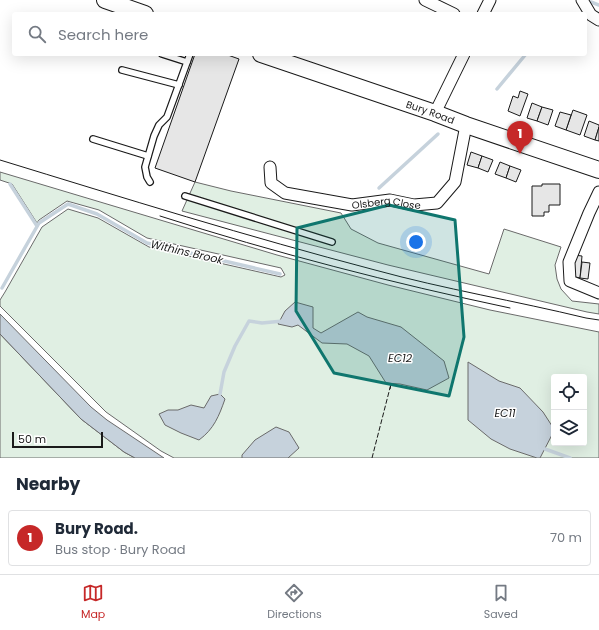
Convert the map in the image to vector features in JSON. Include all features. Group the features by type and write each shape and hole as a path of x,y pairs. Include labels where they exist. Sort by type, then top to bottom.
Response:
{"street":[{"path":"105,0 139,12"},
{"path":"425,0 450,12"},
{"path":"484,12 490,0"},
{"path":"582,0 591,15 599,20"},
{"name":"Bury Road","path":"267,56 599,170"},
{"path":"435,113 463,56"},
{"name":"Olsberg Close","path":"270,167 271,183 285,193 352,205 390,200 414,205 437,203 455,182 466,125"},
{"path":"599,192 569,262 570,281 599,293"}],"lane":[{"path":"168,56 187,62"},
{"path":"150,182 147,177 145,167 154,136 159,125 167,117 189,56"},
{"path":"122,70 179,85"},
{"path":"93,139 148,156"},
{"path":"185,196 332,242"}],"highlighted area":[{"path":"389,205 455,220 464,337 449,396 334,373 296,311 297,228"}],"green space":[{"path":"0,172 277,255 388,285 490,310 599,332 599,458 174,458 161,451 106,412 0,306 0,300 42,227 68,209 98,218 149,247 281,277 285,275 281,268 147,238 99,210 67,201 39,220 37,223 12,184 0,180"},
{"path":"195,182 231,191 341,213 351,229 378,243 489,274 504,229 561,247 555,265 557,279 561,289 572,301 599,304 599,314 388,265 182,211"},
{"path":"0,334 81,419 124,452 135,458 0,458"}],"water":[{"name":"EC12","path":"295,302 313,307 313,328 321,333 358,312 367,317 401,327 444,361 449,378 427,390 400,384 386,383 369,356 347,344 322,343 298,325 292,327 278,324 285,311"},
{"path":"0,314 91,407 107,420 164,458 135,458 124,452 81,419 0,334"},
{"name":"EC11","path":"468,362 499,381 520,388 543,412 551,424 551,437 540,458 537,458 510,449 491,439 468,420"},
{"path":"220,394 225,399 218,417 209,431 199,440 165,425 159,414 168,410 178,410 191,405 204,408 211,396"},
{"path":"276,427 289,432 299,448 288,458 242,458 242,455 255,440"}],"building":[{"path":"194,56 231,56 239,59 195,182 155,168"},
{"path":"520,91 528,94 520,116 508,111 513,96 518,98"},
{"path":"532,103 542,107 537,121 527,118"},
{"path":"542,107 553,110 548,125 537,121"},
{"path":"573,110 587,115 580,135 566,130"},
{"path":"560,112 571,115 566,130 555,126"},
{"path":"589,121 599,125 595,140 584,136"},
{"path":"599,127 599,141 595,140"},
{"path":"471,152 482,156 478,168 467,165"},
{"path":"482,156 493,160 488,172 478,168"},
{"path":"500,162 510,166 506,178 495,174"},
{"path":"510,166 521,170 516,182 506,178"},
{"path":"542,184 560,184 560,205 549,205 549,212 544,212 544,216 532,216 532,186 542,186"},
{"path":"574,255 582,256 580,278 571,276"},
{"path":"582,262 590,263 588,279 580,278"}],"waterway":[{"path":"591,2 599,5"},
{"path":"497,89 524,56"},
{"path":"379,188 438,134"},
{"path":"10,184 37,226"},
{"name":"Withins Brook","path":"2,288 39,223 68,204 97,214 147,243 280,274"},
{"path":"220,394 224,372 235,346 249,321 262,323 283,321"},
{"path":"545,449 570,458"}],"tram line":[{"path":"0,160 234,231 401,277 599,320"},
{"path":"160,216 290,255 510,308"}],"fence":[{"path":"372,458 391,384 390,389"}],"place":[{"name":"Bury Road.","path":"520,154"}]}
